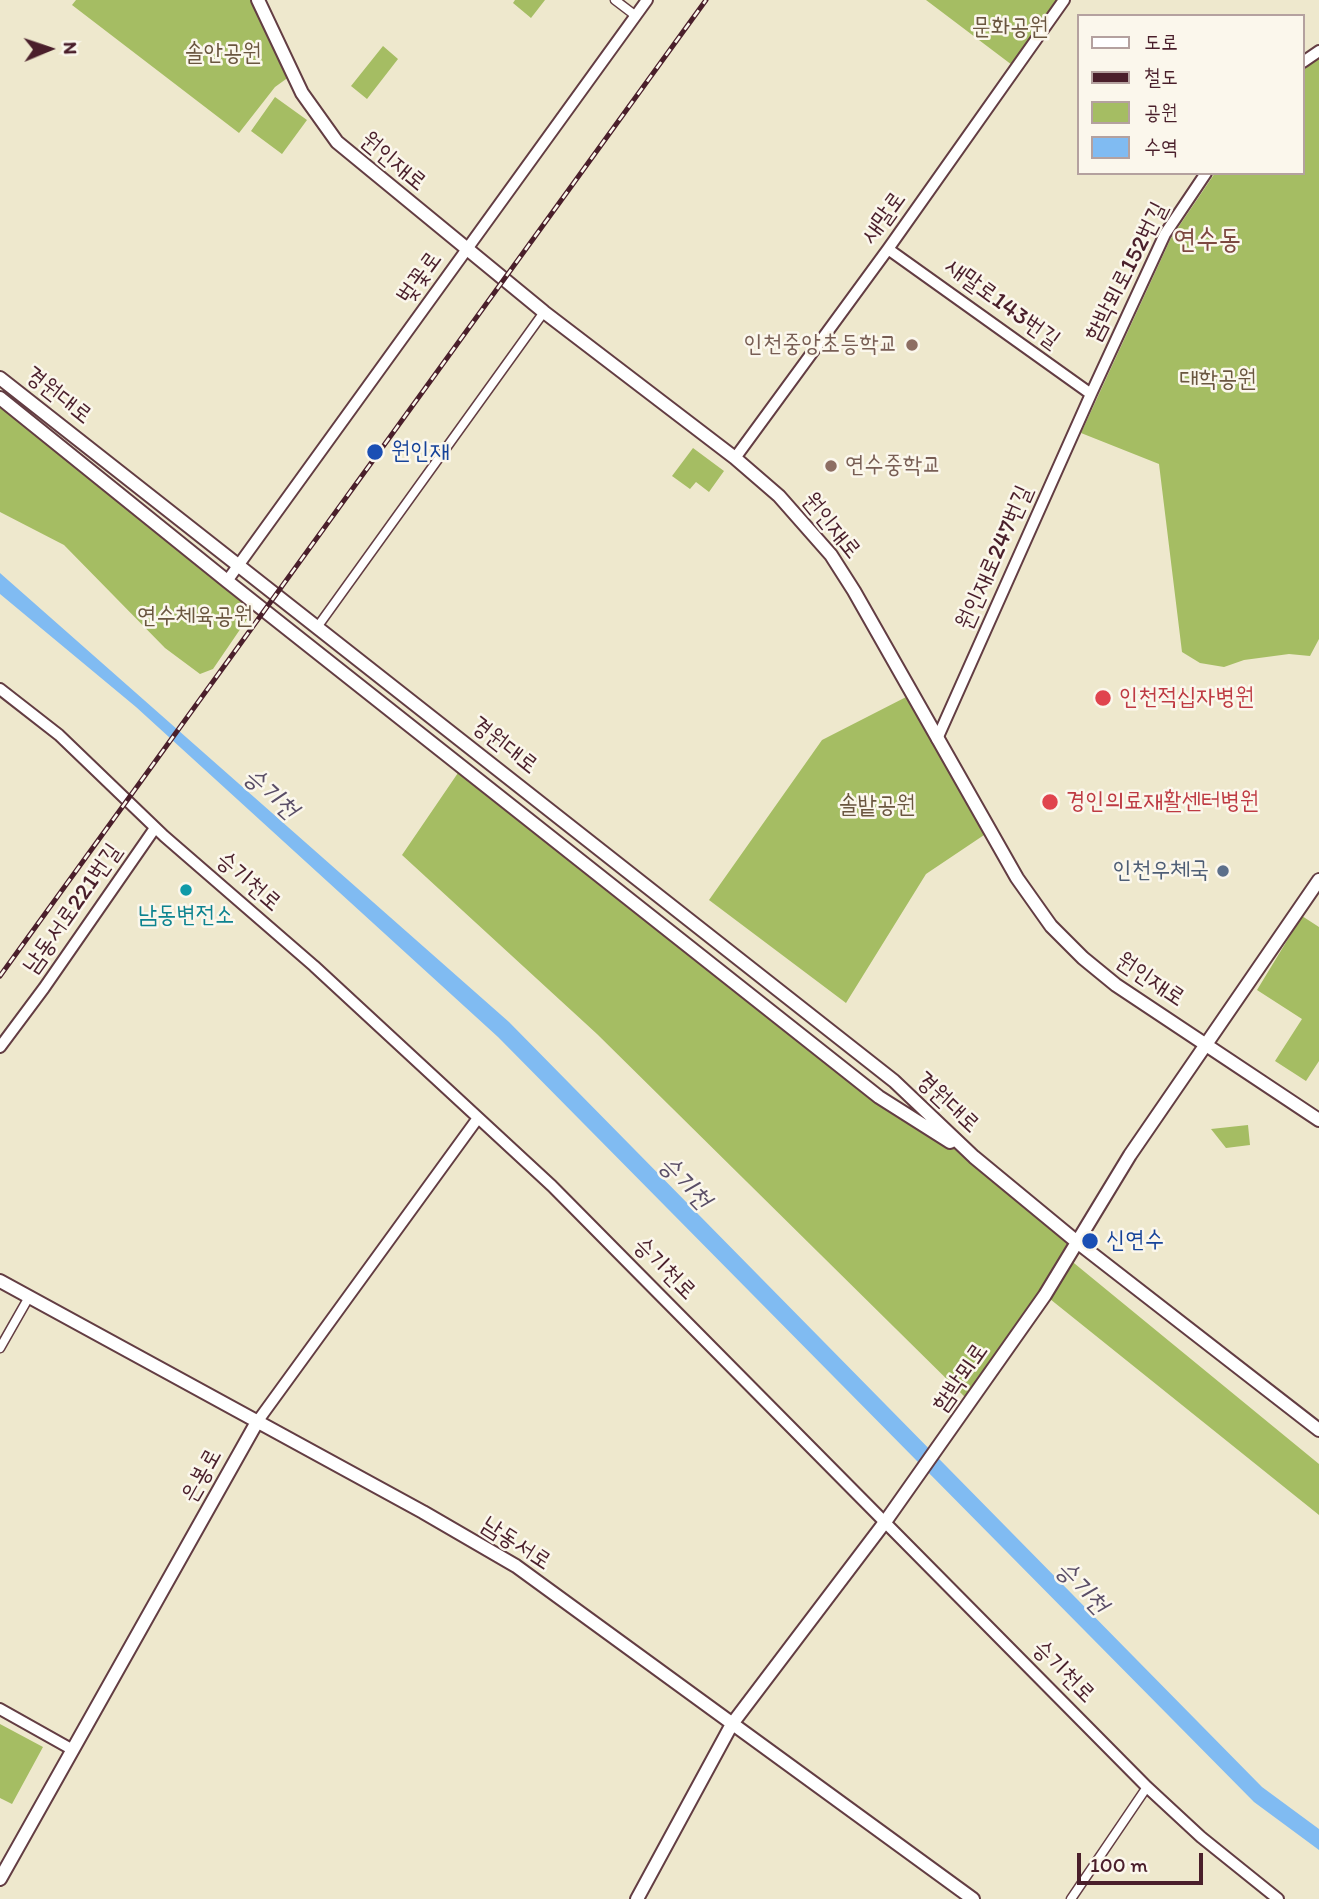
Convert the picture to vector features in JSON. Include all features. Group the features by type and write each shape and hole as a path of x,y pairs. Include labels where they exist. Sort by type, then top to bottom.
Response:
{"main road":[{"name":"원인재로","path":"258,0 302,93 337,142 544,313 734,458 779,496 831,555 1017,878 1051,926 1083,958 1116,985 1189,1031 1204,1045 1319,1120"},
{"name":"경원대로","path":"0,378 894,1081 974,1157 1077,1242 1319,1430"},
{"name":"경원대로","path":"0,398 879,1097 974,1157"},
{"name":"함박뫼로","path":"637,1899 732,1724 885,1522 970,1402 1045,1294 1130,1155 1319,880"},
{"name":"남동서로","path":"0,1281 423,1511 516,1566 973,1899"},
{"name":"은봉로","path":"0,1879 257,1422"}],"street":[{"path":"615,0 636,16"},
{"name":"벚꽃로","path":"227,581 647,0"},
{"name":"새말로","path":"734,458 888,249 1064,0"},
{"name":"함박뫼로152번길","path":"1091,394 1165,234 1205,175"},
{"name":"새말로143번길","path":"888,249 1091,394"},
{"path":"318,626 544,313"},
{"name":"원인재로247번길","path":"937,739 1091,394"},
{"name":"승기천로","path":"0,689 59,735 155,828 314,966 478,1118 607,1241 1147,1787 1201,1837 1278,1899"},
{"name":"남동서로221번길","path":"0,1047 155,828"},
{"name":"은봉로","path":"257,1422 478,1118"},
{"path":"0,1348 29,1297"},
{"path":"0,1709 73,1750"},
{"path":"1071,1899 1147,1787"}],"green space":[{"name":"솔안공원","path":"76,0 258,0 293,74 275,87 239,133 72,5"},
{"path":"515,0 545,0 531,18 513,3"},
{"name":"문화공원","path":"926,0 1064,0 1016,68"},
{"path":"383,46 398,59 367,99 351,86"},
{"name":"대학공원","path":"1319,57 1319,639 1310,656 1289,654 1244,660 1224,667 1200,663 1182,652 1159,464 1081,433 1171,238 1214,175 1305,175 1305,68"},
{"path":"275,97 307,120 282,154 251,131"},
{"name":"연수체육공원","path":"0,407 254,609 213,669 200,674 165,648 64,545 0,512"},
{"path":"693,448 724,471 709,492 696,482 690,489 672,476"},
{"name":"솔밭공원","path":"912,694 990,831 926,874 846,1003 709,900 822,740"},
{"path":"462,767 879,1097 974,1157 1077,1242 970,1402 597,1034 402,855"},
{"path":"1302,916 1319,927 1319,1061 1306,1081 1275,1061 1302,1019 1257,990"},
{"path":"1248,1125 1250,1145 1226,1148 1211,1129"},
{"path":"1069,1259 1319,1464 1319,1515 1045,1295"},
{"path":"0,1724 43,1747 12,1804 0,1798"}],"water":[{"path":"0,573 509,1022 1262,1787 1319,1829 1319,1850 1254,1802 498,1037 136,707 0,594"}],"railway":[{"path":"0,976 706,0"}],"place":[{"name":"인천중앙초등학교","path":"912,345"},
{"name":"원인재","path":"375,452"},
{"name":"연수중학교","path":"831,466"},
{"name":"인천적십자병원","path":"1103,698"},
{"name":"경인의료재활센터병원","path":"1050,802"},
{"name":"인천우체국","path":"1223,871"},
{"name":"남동변전소","path":"186,890"},
{"name":"신연수","path":"1090,1241"}],"district":[{"name":"연수동","path":"1207,241"}],"water label":[{"name":"승기천","path":"270,794"},
{"name":"승기천","path":"684,1183"},
{"name":"승기천","path":"1081,1588"}]}
